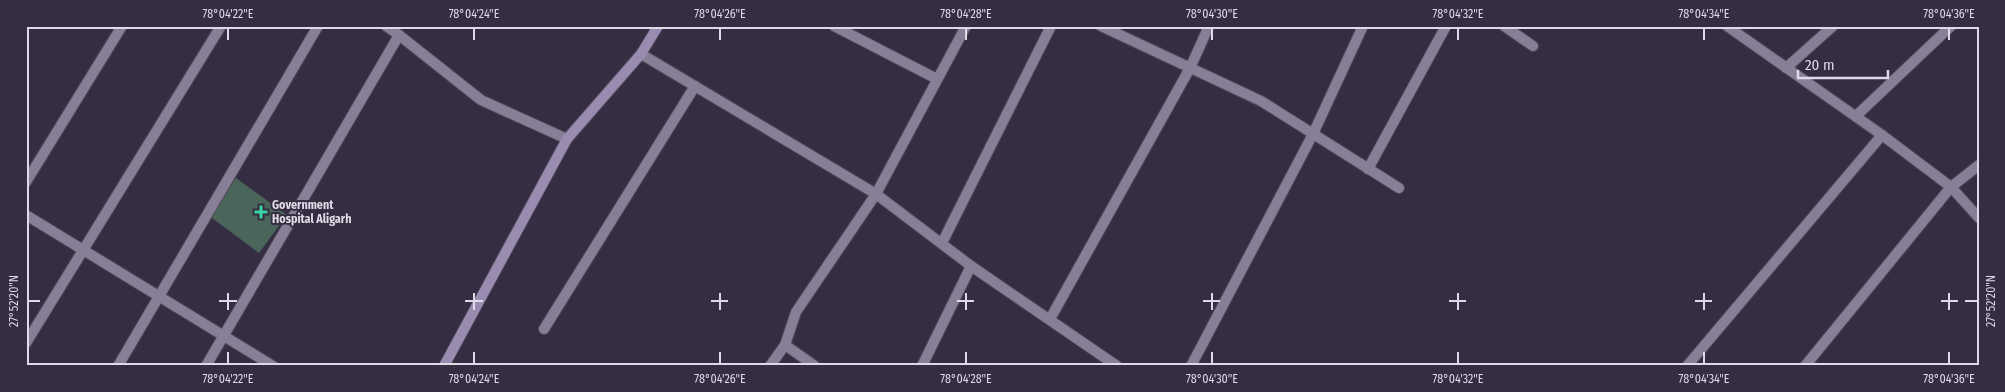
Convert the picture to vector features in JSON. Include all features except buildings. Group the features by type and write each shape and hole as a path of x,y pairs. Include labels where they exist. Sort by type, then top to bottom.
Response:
{"main road":[{"path":"444,366 567,139 641,54 658,26"}],"street":[{"path":"26,182 122,26"},
{"path":"26,343 221,26"},
{"path":"118,366 318,26"},
{"path":"386,26 399,34 481,100 567,139"},
{"path":"834,26 937,79"},
{"path":"770,366 785,345 796,312 876,194 966,26"},
{"path":"942,243 1051,26"},
{"path":"1102,26 1261,101 1399,188"},
{"path":"1050,320 1190,68 1209,26"},
{"path":"1191,366 1313,134 1362,26"},
{"path":"1368,169 1446,26"},
{"path":"1504,26 1533,46"},
{"path":"1786,68 1833,26"},
{"path":"1856,116 1951,26"},
{"path":"1731,27 1882,135 1951,188 1979,218"},
{"path":"206,366 399,34"},
{"path":"641,54 876,194 971,266 1117,366"},
{"path":"544,329 695,86"},
{"path":"1687,366 1882,135"},
{"path":"1805,366 1951,188 1979,165"},
{"path":"26,215 273,366"},
{"path":"922,366 971,266"},
{"path":"785,345 815,366"}],"place":[{"name":"Government Hospital Aligarh","path":"261,212"}]}
